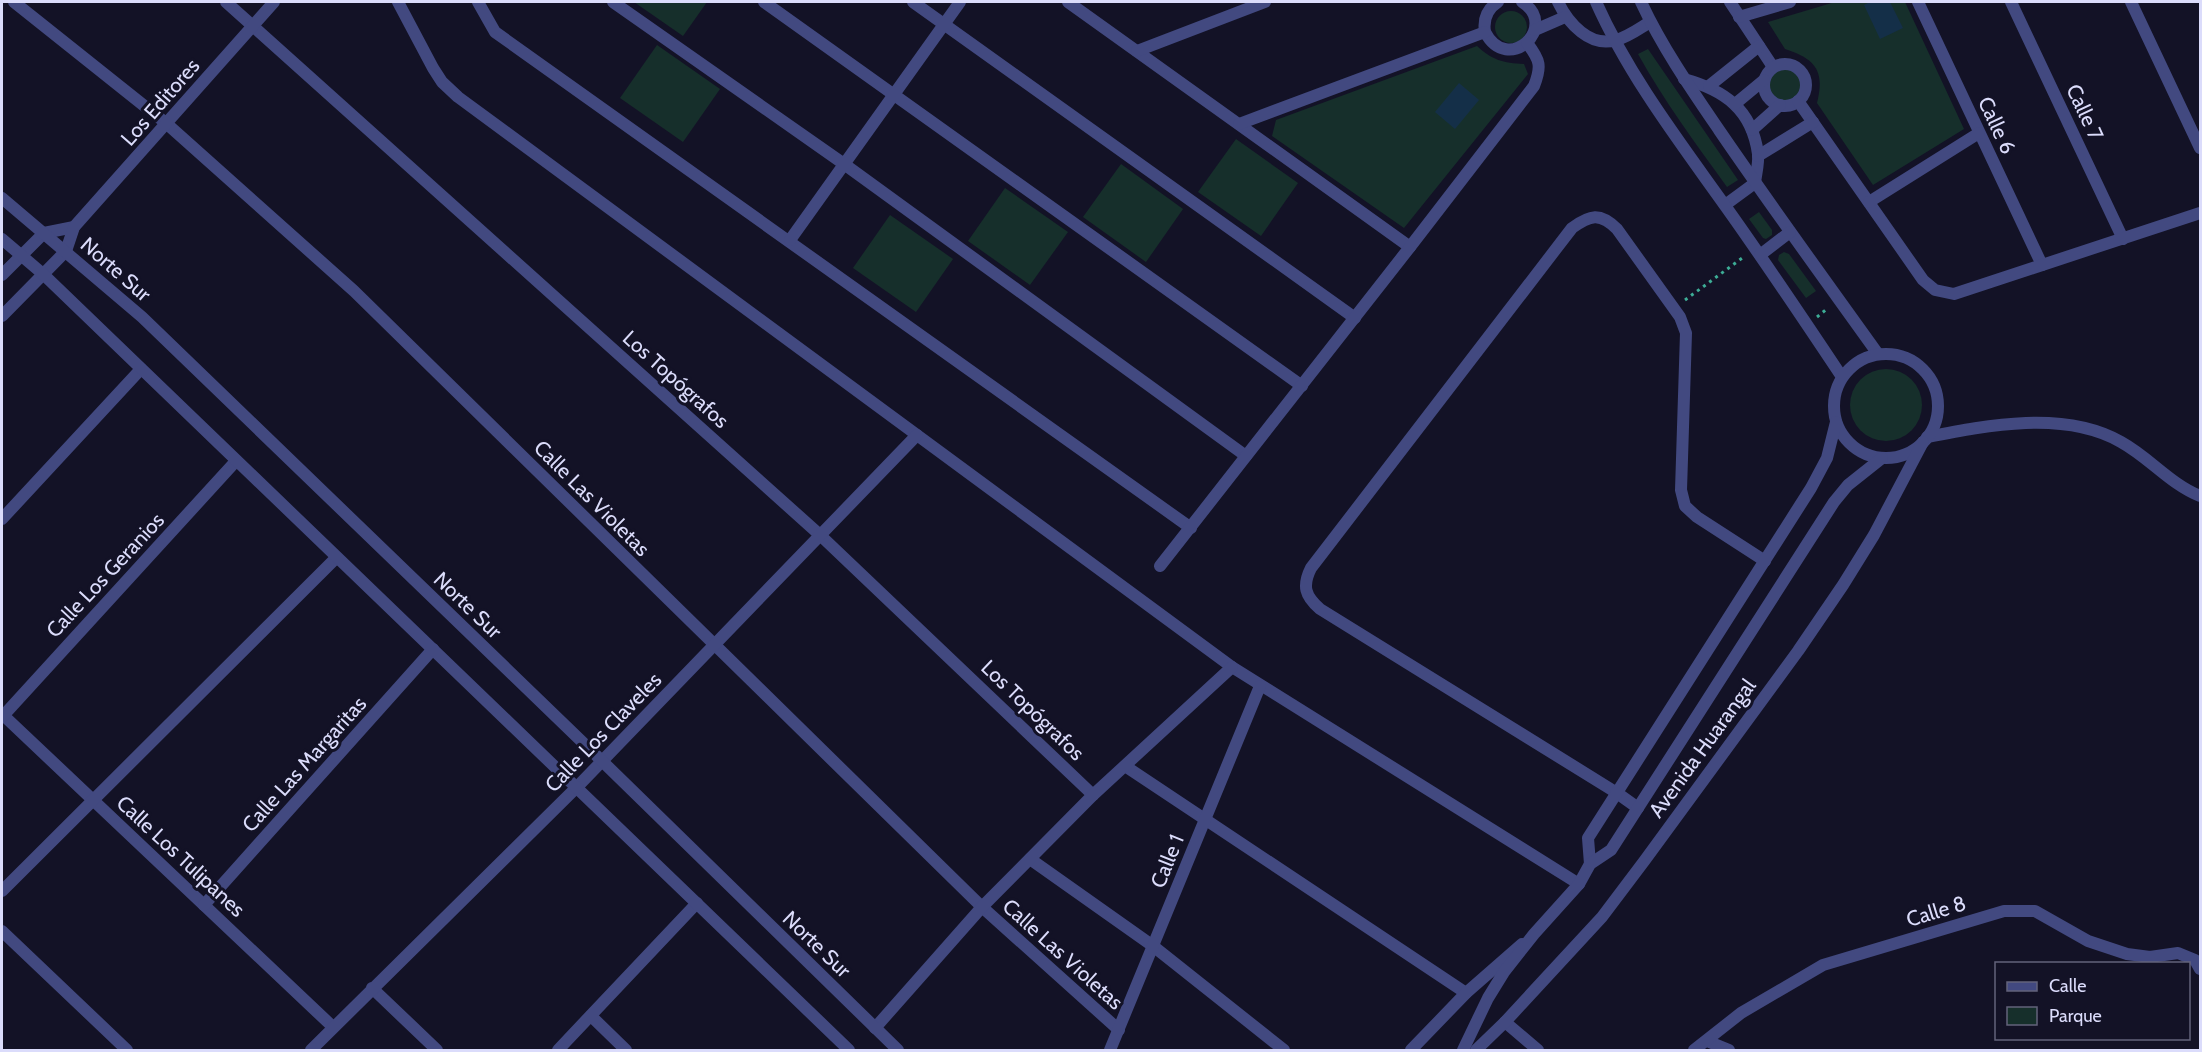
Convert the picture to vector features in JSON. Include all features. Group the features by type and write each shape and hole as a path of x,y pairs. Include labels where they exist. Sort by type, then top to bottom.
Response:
{"street":[{"name":"Calle Las Violetas","path":"14,2 167,124 354,291 982,908 1119,1030"},
{"name":"Los Topógrafos","path":"226,2 820,535 1093,795"},
{"name":"Los Editores","path":"66,251 74,227 274,2"},
{"path":"399,2 433,68 442,82 458,97 1232,667 1579,884"},
{"path":"613,2 844,164 1246,456"},
{"path":"765,2 1302,386"},
{"path":"913,2 1355,318"},
{"path":"790,240 960,2"},
{"path":"1068,2 1410,247"},
{"path":"1137,51 1265,2"},
{"path":"1498,2 1490,8 1487,14 1485,32 1495,45 1503,49 1520,48 1527,43 1535,30 1565,17"},
{"path":"1525,2 1534,15 1535,30"},
{"path":"1558,2 1565,17 1580,31 1596,40 1616,41 1650,22"},
{"path":"1596,2 1616,41 1656,108 1758,251 1842,377"},
{"path":"1641,2 1650,22 1684,79 1755,183 1878,354"},
{"path":"1730,2 1773,68"},
{"path":"1739,17 1790,2"},
{"name":"Calle 6","path":"1918,2 2042,265"},
{"name":"Calle 7","path":"2011,2 2123,239"},
{"path":"2131,2 2200,148"},
{"path":"484,5 495,32 790,240 1191,528"},
{"path":"1239,124 1485,32"},
{"path":"1160,566 1534,86 1540,68 1536,55 1527,43"},
{"path":"1709,86 1758,46"},
{"path":"1735,104 1764,80 1773,68 1785,63 1792,64 1802,72 1806,84 1803,97 1793,105 1780,105 1772,102 1767,96 1764,80"},
{"path":"1684,79 1709,86 1735,104 1745,116 1752,130 1758,156 1755,183 1725,205"},
{"path":"1798,101 1923,280 1935,290 1954,294 2200,213"},
{"path":"1752,130 1780,105"},
{"path":"1758,156 1813,122"},
{"path":"1869,202 1979,133"},
{"name":"Norte Sur","path":"2,198 142,317 898,1050"},
{"path":"1638,808 1320,609 1305,591 1305,579 1311,568 1572,228 1584,220 1597,216 1608,220 1617,229 1680,317 1686,333 1681,490 1686,506 1697,517 1765,561"},
{"path":"2,275 44,233 74,227"},
{"path":"1758,251 1790,232"},
{"path":"2,239 43,274 336,558 578,786 849,1050"},
{"path":"2,316 66,251"},
{"path":"1878,354 1905,357 1927,373 1936,392 1938,412 1934,425 1925,439 1904,454 1882,458 1854,447 1843,436 1836,422 1833,407 1842,377 1858,362 1878,354"},
{"path":"2,519 141,369"},
{"name":"Avenida Huarangal","path":"1590,864 1588,838 1811,488 1827,458 1836,422"},
{"path":"1925,439 1966,429 2026,422 2091,428 2120,441 2144,456 2185,490 2200,496"},
{"name":"Calle Los Claveles","path":"311,1050 578,786 917,435"},
{"name":"Avenida Huarangal","path":"1476,1050 1602,917 1791,660 1844,585 1874,535 1925,439"},
{"name":"Avenida Huarangal","path":"1463,1050 1488,998 1504,972 1534,934 1579,884 1590,864 1611,850 1834,502 1848,484 1882,458"},
{"name":"Calle Los Geranios","path":"2,715 237,461"},
{"path":"2,891 336,558"},
{"name":"Calle Las Margaritas","path":"204,905 433,649"},
{"name":"Calle Las Violetas","path":"875,1028 982,908 1093,795 1232,667"},
{"name":"Calle 1","path":"1110,1050 1260,686"},
{"name":"Calle Los Tulipanes","path":"2,715 333,1027"},
{"path":"1125,766 1466,993"},
{"path":"1030,859 1153,946 1284,1050"},
{"path":"558,1050 697,903"},
{"name":"Calle 8","path":"1694,1050 1741,1013 1823,965 2004,911 2035,911 2088,941 2127,954 2150,957 2178,953 2195,960 2200,969"},
{"path":"2,931 127,1050"},
{"path":"1411,1050 1466,993 1534,934"},
{"path":"372,988 437,1050"},
{"path":"591,1016 626,1050"},
{"path":"1505,1022 1533,1049"},
{"path":"1707,1041 1729,1050"}],"path":[{"path":"1674,308 1758,251"},
{"path":"1806,324 1840,300"}],"green space":[{"path":"634,2 707,2 683,36"},
{"path":"1835,2 1905,2 1964,129 1873,185 1817,103 1820,82 1816,68 1804,57 1785,49 1768,22"},
{"path":"1511,11 1523,15 1527,27 1523,39 1511,43 1499,39 1495,27 1499,15"},
{"path":"657,45 720,89 683,142 620,98"},
{"path":"1477,46 1498,60 1524,64 1528,74 1404,228 1272,136 1276,120"},
{"path":"1648,49 1738,180 1727,187 1669,105 1638,54"},
{"path":"1786,67 1798,72 1803,84 1798,96 1786,101 1774,96 1769,84 1774,72"},
{"path":"1236,139 1298,183 1261,236 1198,192"},
{"path":"1121,164 1183,209 1146,262 1083,217"},
{"path":"1005,188 1068,232 1030,285 968,241"},
{"path":"1759,212 1772,230 1772,235 1766,239 1749,219"},
{"path":"890,215 953,259 916,312 853,268"},
{"path":"1784,252 1789,254 1816,291 1806,298 1778,260 1779,255"},
{"path":"1886,369 1900,372 1912,379 1919,391 1922,405 1919,419 1912,431 1900,438 1886,441 1872,438 1860,431 1853,419 1850,405 1853,391 1860,379 1872,372"}],"water":[{"path":"1870,2 1890,2 1903,28 1880,39 1864,5"},
{"path":"1459,83 1479,100 1455,129 1435,112"}]}
